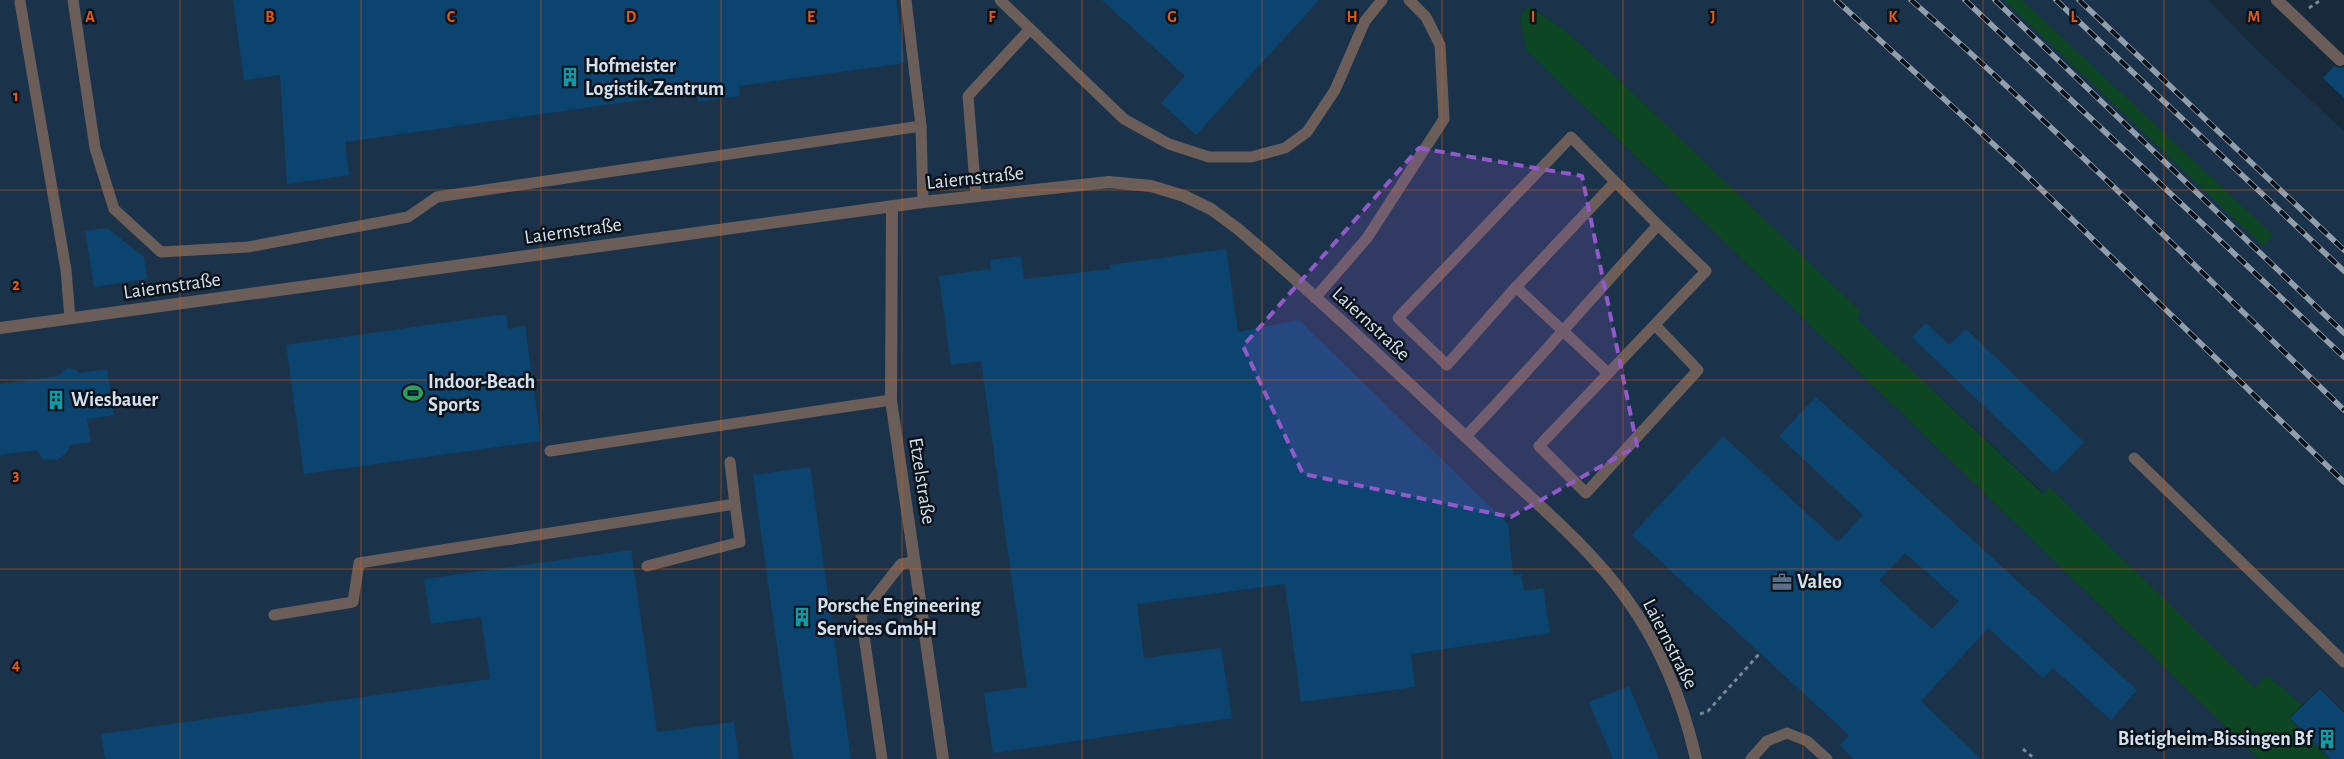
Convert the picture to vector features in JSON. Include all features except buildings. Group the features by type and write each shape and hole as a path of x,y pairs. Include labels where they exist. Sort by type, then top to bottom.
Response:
{"street":[{"path":"2277,0 2340,60"},
{"name":"Laiernstraße","path":"0,328 922,202 1109,182 1152,186 1184,196 1212,210 1238,228 1566,532 1614,582 1644,625 1669,676 1686,719 1696,759"},
{"name":"Etzelstraße","path":"892,207 891,400 943,759"}],"lane":[{"path":"73,0 95,148 114,209 161,252 248,247 408,218 437,197 921,126"},
{"path":"906,0 921,126 922,202"},
{"path":"1000,0 1124,118 1169,144 1209,156 1251,157 1285,148 1307,132 1335,90 1365,21 1382,0"},
{"path":"1315,298 1367,238 1444,119 1440,45 1426,16 1409,0"},
{"path":"20,2 66,270 70,318"},
{"path":"976,196 968,96 1030,29"},
{"path":"1615,182 1516,287 1447,365 1398,318 1571,137 1706,271 1654,325 1608,373 1539,446 1586,493 1698,370 1654,325"},
{"path":"1465,437 1658,225"},
{"path":"1516,287 1608,373"},
{"path":"550,450 891,400"},
{"path":"2134,458 2344,662"},
{"path":"646,566 740,542 730,462"},
{"path":"274,615 353,602 359,563 735,504"},
{"path":"882,759 861,615 900,564 915,562"},
{"path":"1751,759 1767,741 1787,733 1807,741 1827,759"}],"path":[{"path":"1686,719 1708,711 1760,653"},
{"path":"2023,749 2035,759"}],"highlighted area":[{"path":"1419,148 1582,176 1637,446 1511,517 1303,474 1243,346"}],"shaded area":[{"path":"0,0 2208,0 2263,56 2344,131 2344,712 2320,688 2302,705 2267,675 2255,689 1855,318 1860,312 1611,72 1566,31 1528,5 1520,18 1526,50 2259,759 0,759"}],"green space":[{"path":"2004,0 2022,0 2273,235 2263,246"},
{"path":"1528,5 1566,31 1611,72 1861,312 1856,318 2043,494 2049,487 2255,688 2267,675 2302,705 2289,718 2330,759 2259,759 1526,50 1520,18"}],"railway":[{"path":"1836,0 2015,164 2344,482"},
{"path":"1911,0 2076,151 2344,410"},
{"path":"1965,0 2344,357"},
{"path":"1995,0 2344,333"},
{"path":"2056,0 2344,271"},
{"path":"2079,0 2344,250"}],"place":[{"name":"Hofmeister Logistik-Zentrum","path":"570,77"},
{"name":"Indoor-Beach Sports","path":"413,393"},
{"name":"Wiesbauer","path":"56,400"},
{"name":"Valeo","path":"1782,582"},
{"name":"Porsche Engineering Services GmbH","path":"802,617"},
{"name":"Bietigheim-Bissingen Bf","path":"2327,739"}]}
